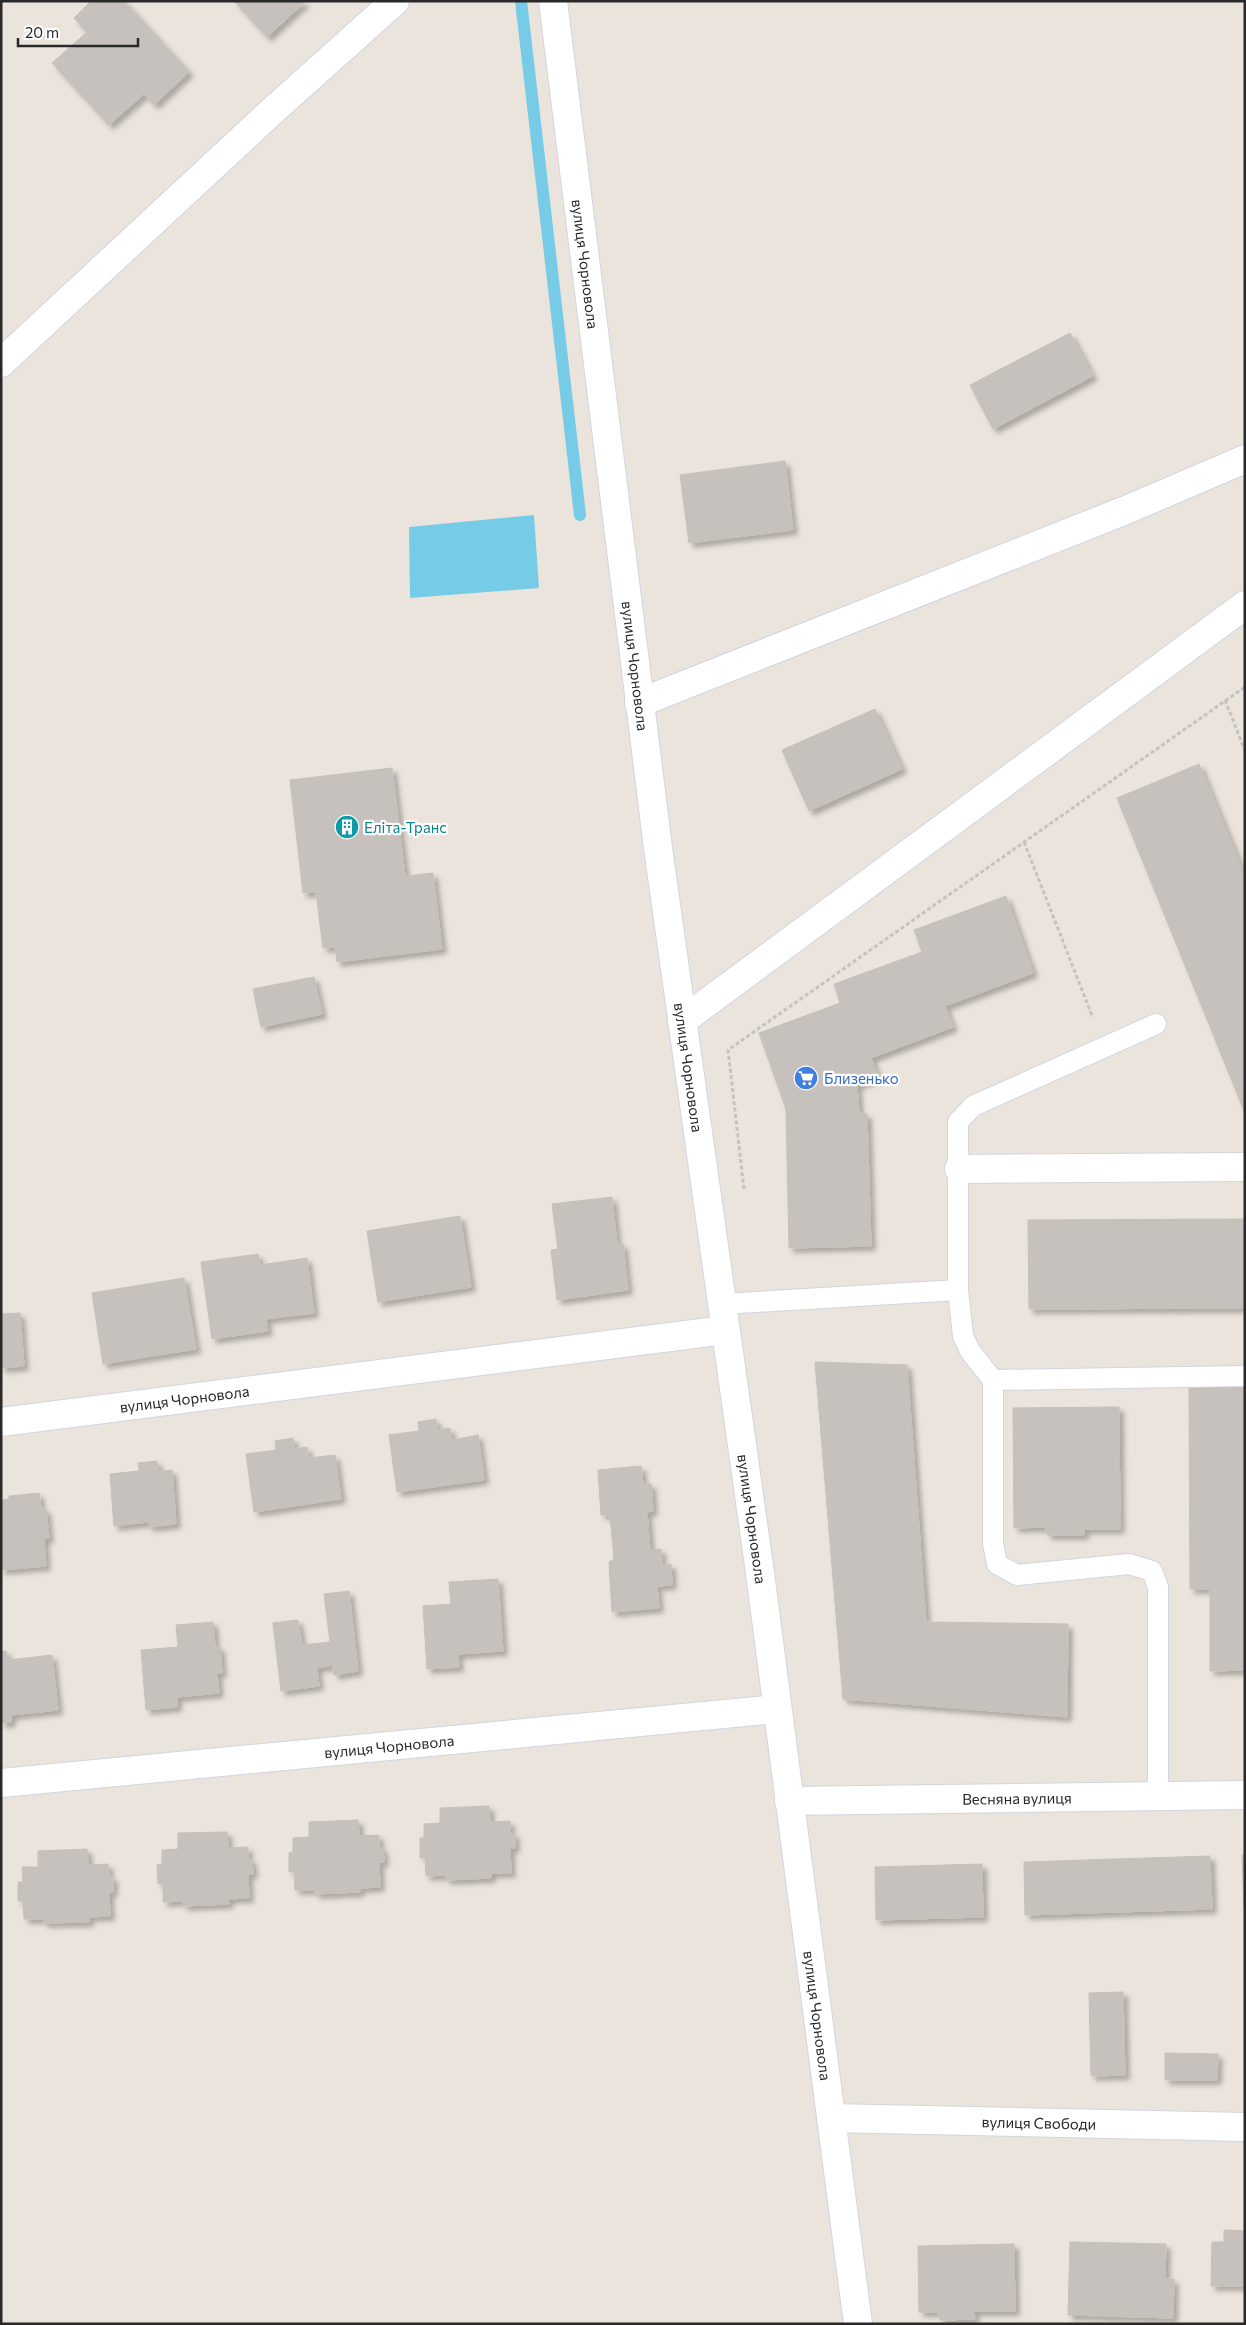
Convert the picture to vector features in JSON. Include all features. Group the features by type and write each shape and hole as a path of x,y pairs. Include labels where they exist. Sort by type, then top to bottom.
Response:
{"street":[{"path":"1,363 269,114 395,1"},
{"name":"вулиця Чорновола","path":"553,1 640,703 777,1709 858,2324"},
{"path":"640,703 1126,510 1245,459"},
{"path":"682,1021 1245,605"},
{"path":"959,1169 1245,1168"},
{"name":"вулиця Чорновола","path":"1,1422 725,1330"},
{"name":"вулиця Чорновола","path":"1,1783 777,1709"},
{"name":"Весняна вулиця","path":"788,1801 1245,1795"},
{"name":"вулиця Свободи","path":"831,2118 1245,2126"}],"lane":[{"path":"1156,1024 973,1106 958,1122 958,1290 962,1336 970,1351 993,1380 992,1544 997,1564 1017,1575 1129,1564 1152,1570 1158,1587 1158,1796"},
{"path":"722,1304 958,1290"},
{"path":"993,1380 1245,1376"}],"path":[{"path":"745,1195 728,1050 1245,687"},
{"path":"1225,700 1245,750"},
{"path":"1024,842 1104,1047"}],"water":[{"path":"534,515 539,588 410,598 409,527"}],"building":[{"path":"91,1 124,1 189,72 154,105 144,94 109,125 52,63 87,32 74,18"},
{"path":"234,1 306,1 267,37"},
{"path":"1070,333 1093,376 993,429 970,385"},
{"path":"785,461 793,530 689,543 680,475"},
{"path":"875,709 902,769 809,811 782,750"},
{"path":"1199,764 1245,877 1245,1113 1117,798"},
{"name":"Еліта-Транс","path":"392,768 405,876 433,873 442,949 337,962 335,947 323,948 316,892 303,893 290,780"},
{"path":"1006,896 1033,973 945,1006 953,1027 871,1058 878,1077 857,1085 859,1113 867,1114 871,1246 789,1248 786,1109 759,1033 840,1003 834,984 922,952 914,930"},
{"path":"314,977 322,1014 261,1027 253,989"},
{"path":"612,1197 617,1244 623,1244 628,1290 557,1300 551,1250 558,1249 552,1204"},
{"path":"460,1216 471,1287 378,1302 367,1231"},
{"path":"1245,1219 1245,1308 1029,1309 1028,1220"},
{"path":"258,1254 260,1265 307,1258 314,1313 266,1319 268,1331 212,1339 201,1262"},
{"path":"184,1278 196,1349 103,1364 92,1293"},
{"path":"20,1313 24,1366 1,1368 1,1314"},
{"path":"815,1362 907,1365 926,1622 1068,1624 1067,1717 843,1699"},
{"path":"1245,1387 1245,1670 1210,1671 1210,1589 1190,1589 1189,1388"},
{"path":"1119,1407 1120,1529 1084,1529 1084,1535 1047,1535 1046,1527 1014,1528 1013,1408"},
{"path":"436,1419 437,1430 450,1428 452,1440 478,1435 484,1480 397,1492 389,1435 419,1431 418,1422"},
{"path":"293,1438 294,1449 307,1447 309,1458 335,1455 341,1499 254,1512 246,1454 276,1450 275,1441"},
{"path":"157,1461 158,1471 172,1470 176,1524 149,1527 148,1522 114,1526 110,1474 139,1471 138,1463"},
{"path":"641,1466 643,1484 651,1484 653,1511 647,1512 650,1550 661,1549 662,1565 671,1564 672,1585 657,1586 659,1608 612,1612 609,1562 614,1559 610,1515 601,1515 598,1470"},
{"path":"39,1493 41,1509 46,1509 49,1538 44,1539 46,1566 1,1570 1,1500 9,1499 9,1496"},
{"path":"498,1579 503,1651 458,1654 459,1667 427,1669 423,1606 451,1604 449,1582"},
{"path":"349,1591 358,1671 334,1675 333,1665 317,1668 319,1686 281,1691 273,1623 298,1620 302,1645 330,1642 324,1594"},
{"path":"213,1622 215,1647 220,1647 222,1673 217,1673 219,1693 177,1697 177,1707 146,1710 141,1650 178,1647 176,1625"},
{"path":"1,1651 6,1651 8,1660 52,1655 58,1710 11,1715 11,1722 1,1723"},
{"path":"489,1806 490,1822 510,1821 510,1834 515,1834 515,1848 510,1848 511,1873 491,1873 491,1878 446,1880 446,1875 426,1876 425,1857 420,1858 420,1838 424,1838 424,1824 440,1823 440,1808"},
{"path":"358,1820 359,1836 379,1835 379,1848 383,1848 384,1862 379,1862 380,1887 360,1888 360,1892 315,1894 315,1890 295,1890 294,1871 289,1872 289,1853 293,1852 293,1838 309,1837 309,1822"},
{"path":"227,1832 228,1848 248,1847 248,1860 252,1860 253,1874 248,1874 249,1898 228,1899 229,1904 183,1906 183,1901 163,1902 163,1883 158,1884 157,1865 162,1864 162,1850 178,1849 178,1833"},
{"path":"87,1849 88,1865 108,1864 109,1877 113,1877 113,1892 109,1892 110,1916 89,1917 89,1922 44,1923 44,1919 24,1919 23,1901 18,1901 18,1882 23,1882 22,1867 38,1867 38,1851"},
{"path":"1242,1855 1245,1855 1245,1908 1244,1908"},
{"path":"1210,1856 1212,1909 1025,1915 1024,1862"},
{"path":"982,1864 983,1917 876,1920 875,1867"},
{"path":"1123,1992 1125,2075 1091,2076 1089,1993"},
{"path":"1165,2053 1218,2054 1217,2080 1165,2080"},
{"path":"1224,2230 1245,2231 1245,2286 1211,2286 1212,2242 1224,2242"},
{"path":"1070,2242 1166,2244 1165,2279 1174,2279 1173,2318 1068,2315"},
{"path":"1014,2244 1015,2311 974,2311 975,2319 940,2320 939,2312 919,2312 918,2246"}],"waterway":[{"path":"521,1 580,515"}],"place":[{"name":"Еліта-Транс","path":"347,827"},
{"name":"Близенько","path":"806,1078"}]}
